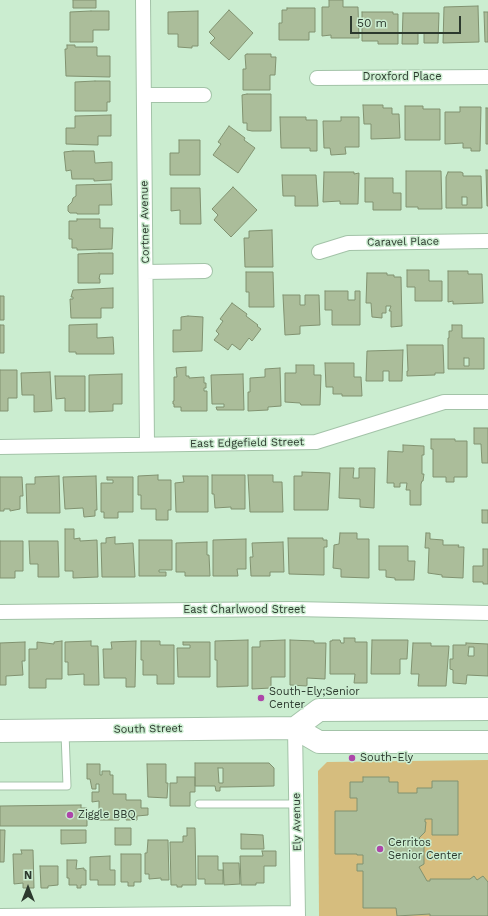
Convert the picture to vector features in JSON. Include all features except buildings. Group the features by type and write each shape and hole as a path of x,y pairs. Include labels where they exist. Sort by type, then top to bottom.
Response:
{"main road":[{"path":"488,709 319,710 295,728 319,742 488,742"},
{"name":"South Street","path":"0,731 295,728"}],"street":[{"name":"Cortner Avenue","path":"143,0 147,444"},
{"name":"Droxford Place","path":"317,78 488,77"},
{"path":"144,95 204,95"},
{"name":"Caravel Place","path":"319,252 348,243 488,241"},
{"path":"146,272 205,271"},
{"name":"East Edgefield Street","path":"0,446 316,442 444,402 488,402"},
{"name":"East Charlwood Street","path":"0,612 293,609 488,613"},
{"name":"Ely Avenue","path":"295,728 298,914"},
{"path":"0,916 298,914"}],"lane":[{"path":"0,786 67,786 65,730"},
{"path":"199,804 296,804"}],"shaded area":[{"path":"488,760 488,916 319,916 318,771 327,762"}],"place":[{"name":"South-Ely;Senior Center","path":"261,698"},
{"name":"South-Ely","path":"352,758"},
{"name":"Ziggle BBQ","path":"70,815"},
{"name":"Cerritos Senior Center","path":"380,849"}]}
